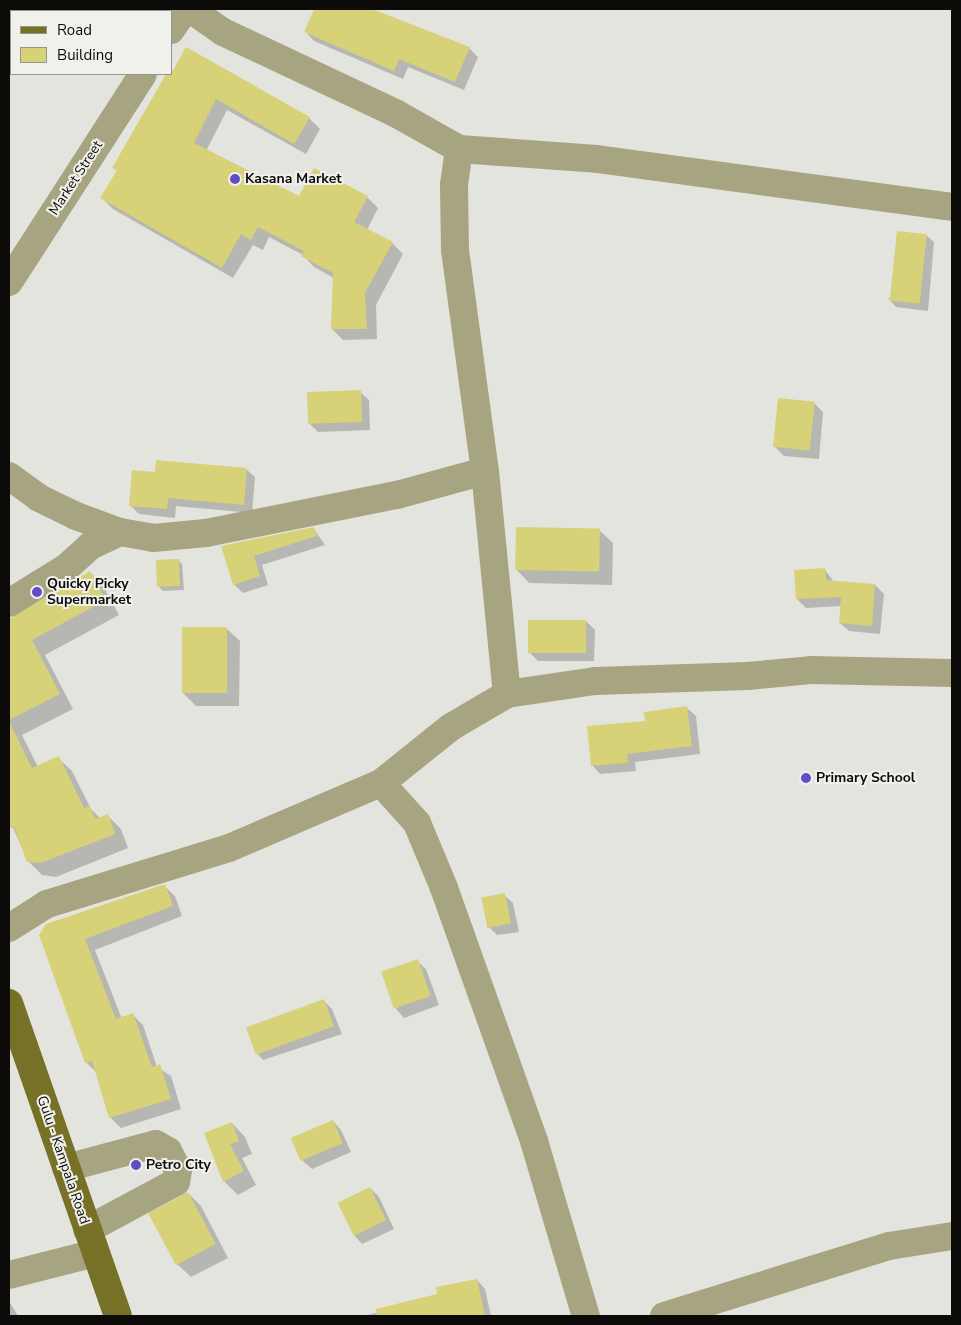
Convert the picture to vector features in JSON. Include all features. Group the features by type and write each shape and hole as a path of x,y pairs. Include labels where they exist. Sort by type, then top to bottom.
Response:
{"main road":[{"name":"Gulu - Kampala Road","path":"9,1003 13,1032 66,1168 118,1316"}],"street":[{"path":"172,28 185,9"},
{"path":"190,9 223,32 388,110 459,149 597,159 952,207"},
{"name":"Market Street","path":"9,282 142,75"},
{"path":"459,149 454,185 455,250 485,471 507,694"},
{"path":"9,476 39,498 76,516 120,532 153,538 206,533 397,495 485,471"},
{"path":"9,603 68,567 90,546 120,532"},
{"path":"9,928 47,904 229,848 381,784 451,727 507,694 595,681 748,676 812,670 952,673"},
{"path":"381,784 418,823 444,888 534,1141 586,1316"},
{"path":"9,1275 91,1242 176,1182 178,1170 168,1151 156,1144 66,1168"},
{"path":"664,1316 889,1246 952,1236"}],"building":[{"path":"314,9 372,9 470,47 455,82 399,59 394,71 304,32"},
{"path":"186,47 310,117 294,144 216,99 194,143 299,196 314,168 368,196 354,222 393,242 365,293 367,329 331,329 333,273 301,256 304,251 258,227 251,240 241,234 222,268 100,198 117,170 112,168 165,75 172,75"},
{"path":"897,231 927,234 920,304 890,301"},
{"path":"361,390 362,422 308,424 307,392"},
{"path":"778,398 815,402 810,451 773,447"},
{"path":"156,460 247,468 244,505 168,498 167,509 129,506 132,470 155,472"},
{"path":"314,527 317,536 254,556 260,576 233,585 221,546"},
{"path":"516,527 600,528 599,571 515,570"},
{"path":"179,559 180,586 157,587 156,560"},
{"path":"825,568 826,580 875,584 872,626 839,623 841,597 796,599 794,570"},
{"path":"90,571 106,600 32,640 60,694 9,720 9,619"},
{"path":"528,620 586,620 586,653 528,653"},
{"path":"182,627 227,627 227,693 182,693"},
{"path":"687,706 692,746 627,754 628,763 591,766 587,726 645,721 644,712"},
{"path":"9,721 32,768 59,756 84,808 90,806 95,819 108,814 115,834 41,863 27,862 14,827 9,829"},
{"path":"165,884 173,906 85,939 116,1019 133,1013 152,1067 160,1064 171,1099 109,1118 92,1061 85,1063 39,935 46,924"},
{"path":"505,893 511,923 487,928 481,898"},
{"path":"418,959 431,996 394,1009 381,972"},
{"path":"324,999 334,1026 256,1055 246,1027"},
{"path":"333,1120 343,1143 300,1161 291,1138"},
{"path":"232,1122 239,1141 230,1144 244,1171 223,1182 204,1133"},
{"path":"370,1187 386,1220 354,1236 338,1203"},
{"path":"188,1192 216,1244 176,1265 148,1213"},
{"path":"477,1279 485,1316 377,1316 376,1309 437,1294 436,1287"}],"place":[{"name":"Kasana Market","path":"235,179"},
{"name":"Quicky Picky Supermarket","path":"37,592"},
{"name":"Primary School","path":"806,778"},
{"name":"Petro City","path":"136,1165"}]}
